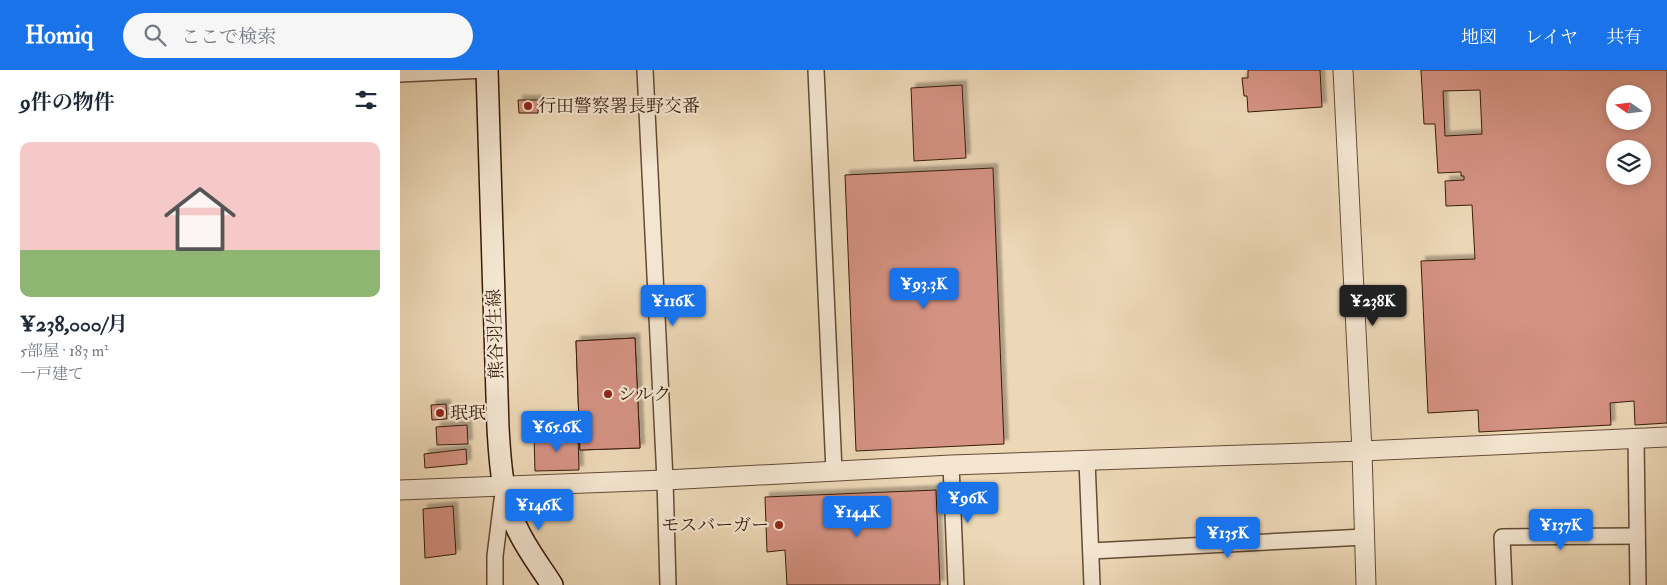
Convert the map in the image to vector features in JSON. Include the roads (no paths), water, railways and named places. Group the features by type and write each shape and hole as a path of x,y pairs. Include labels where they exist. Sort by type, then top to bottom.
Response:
{"main road":[{"name":"熊谷羽生線","path":"486,70 498,428 504,486 516,527 552,585"}],"street":[{"path":"400,74 486,70"},
{"path":"645,70 665,480 668,585"},
{"path":"816,70 834,470"},
{"path":"1343,70 1362,451 1366,585"},
{"path":"400,490 665,480 951,465 1362,451 1667,437"},
{"path":"1636,438 1638,585"},
{"path":"1087,460 1092,585"},
{"path":"951,465 956,585"},
{"path":"495,585 497,538 504,486"},
{"path":"1504,585 1502,536 1637,536"},
{"path":"1090,550 1365,537"}],"place":[{"name":"行田警察署長野交番","path":"528,106"},
{"name":"シルク","path":"608,394"},
{"name":"珉珉","path":"440,413"},
{"name":"モスバーガー","path":"779,525"}]}
